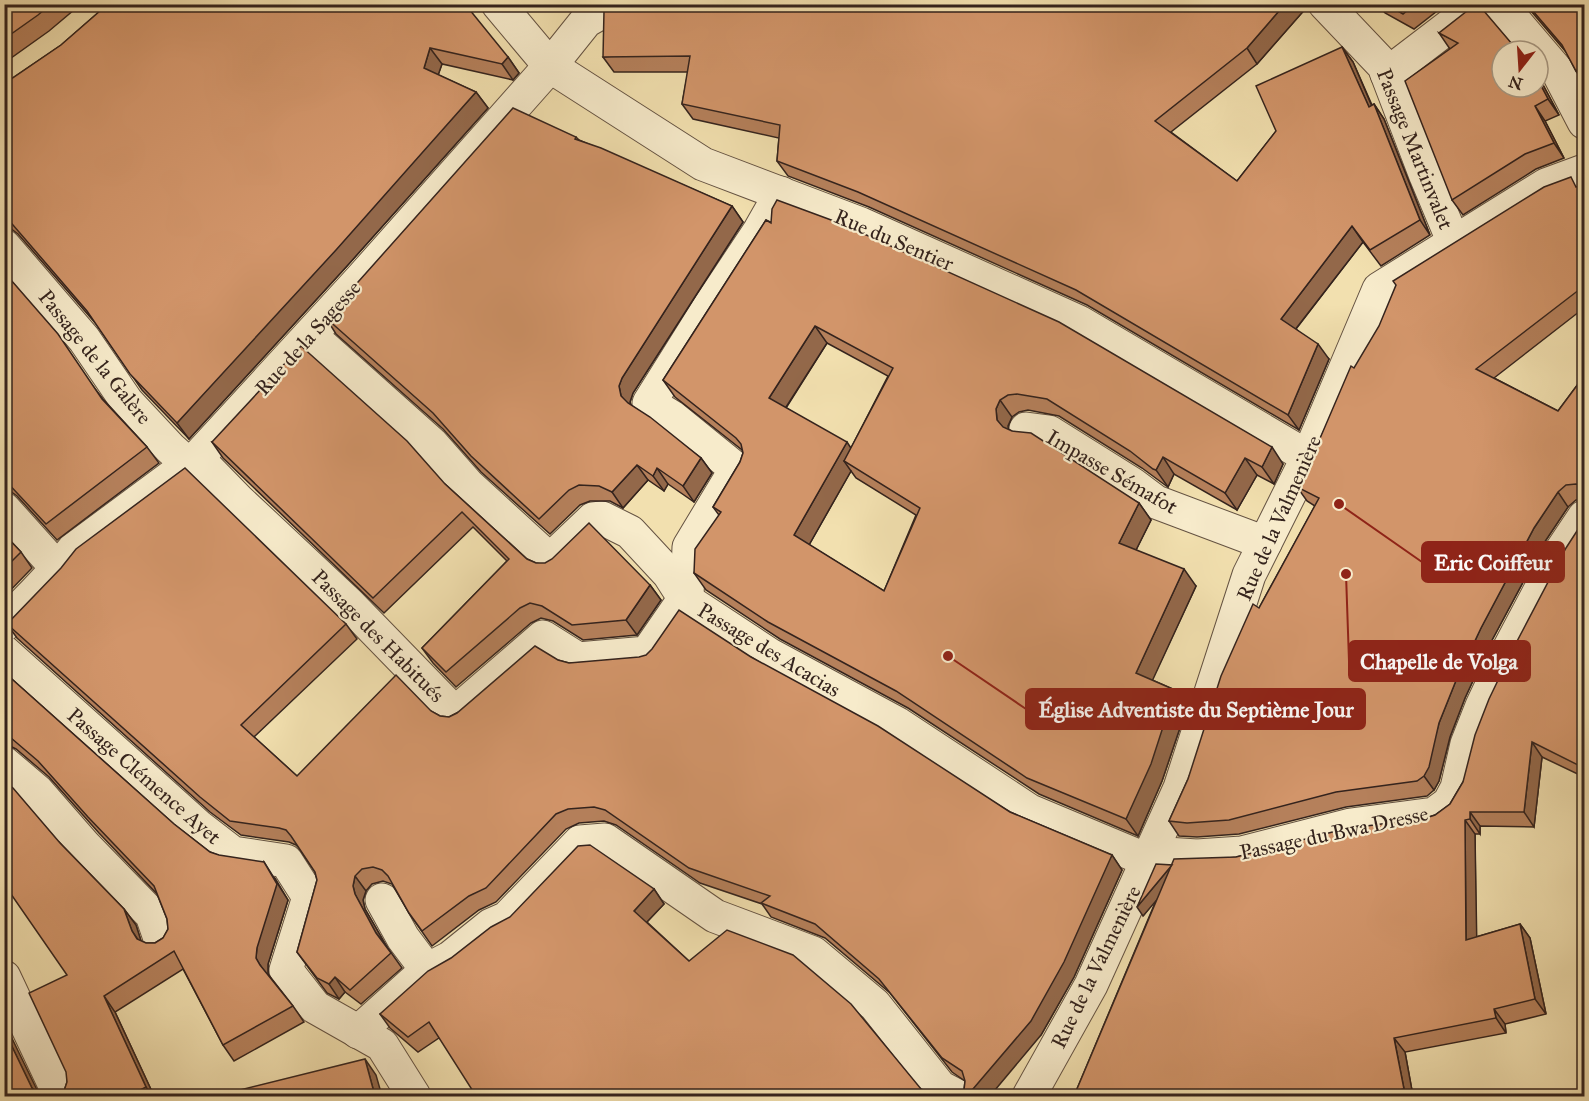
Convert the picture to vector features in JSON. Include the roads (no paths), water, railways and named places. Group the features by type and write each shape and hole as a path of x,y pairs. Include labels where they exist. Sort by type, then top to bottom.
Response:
{"street":[{"name":"Rue du Sentier","path":"498,4 550,66 703,164 861,224 1079,322 1308,457"},
{"name":"Rue de la Sagesse","path":"4,625 58,569 73,550 193,462 310,335 550,66 586,21 616,4"},
{"name":"Passage Martinvalet","path":"1325,4 1384,66 1454,243"},
{"path":"1387,74 1477,4"},
{"path":"1500,4 1558,72 1584,122"},
{"name":"Rue de la Valmenière","path":"1029,1096 1091,986 1180,788 1249,575 1308,457 1378,289 1546,185 1584,171"},
{"name":"Passage des Habitués","path":"193,462 247,508 348,603 455,713 543,637 578,659 647,653 687,595 689,547 736,469 672,417 649,403 782,194"},
{"name":"Passage de la Galère","path":"4,246 84,339 127,402 170,448 193,462"},
{"name":"Passage des Acacias","path":"310,335 432,443 468,485 550,560 592,519 602,518 630,532 669,574 684,598 770,655 898,724 1030,811 1149,857"},
{"name":"Impasse Sémafot","path":"1026,429 1049,432 1132,484 1156,502 1266,543"},
{"path":"4,509 58,569"},
{"name":"Passage du Bwa Dresse","path":"1149,857 1242,853 1351,825 1434,814 1449,803 1456,788 1467,744 1486,697 1560,553 1584,517"},
{"name":"Passage Clémence Ayet","path":"4,652 190,818 233,853 286,861 309,897 286,970 315,1008 382,1046 414,1096"},
{"path":"4,763 38,790 85,846 152,915 161,941"},
{"path":"358,1032 427,970 450,958 491,925 507,918 580,842 605,840 716,916 813,953 875,1005 940,1087 957,1096"},
{"path":"382,900 403,938 427,970"},
{"path":"4,977 60,1096"}],"place":[{"name":"Eric Coiffeur","path":"1339,504"},
{"name":"Chapelle de Volga","path":"1346,574"},
{"name":"Église Adventiste du Septième Jour","path":"948,656"}]}
